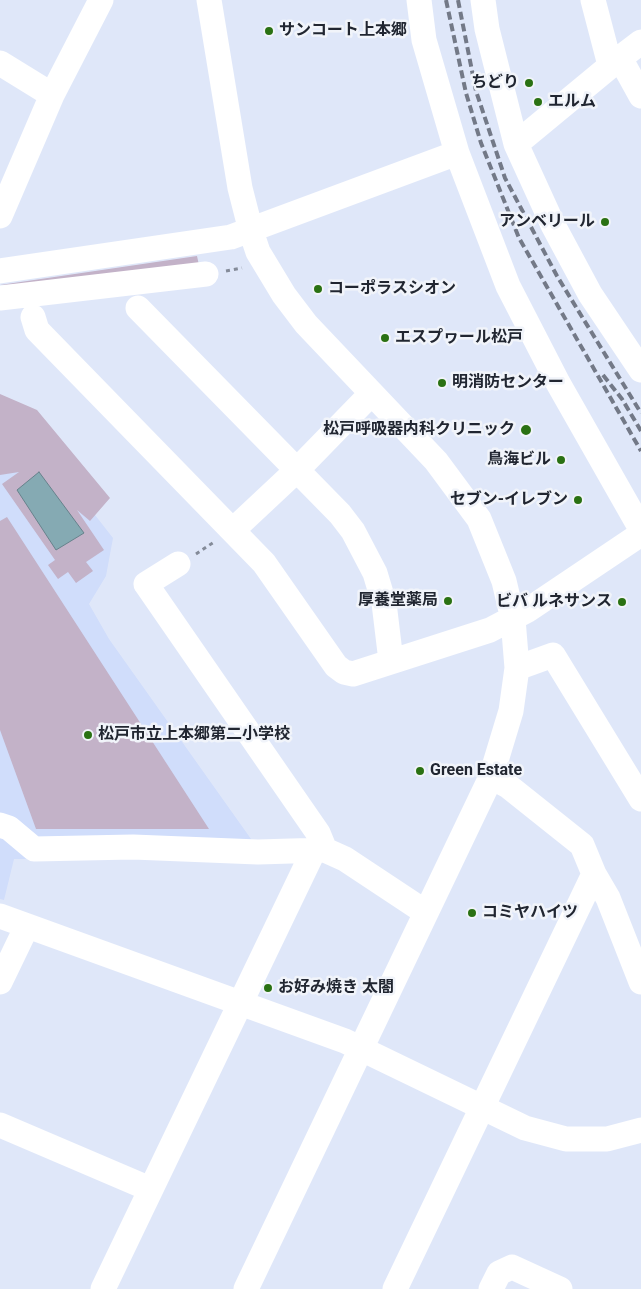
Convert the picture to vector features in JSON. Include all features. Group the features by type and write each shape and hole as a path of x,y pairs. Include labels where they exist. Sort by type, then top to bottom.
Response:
{"street":[{"path":"0,216 52,95 100,0"},
{"path":"209,0 229,130 250,231 258,252 284,296 306,324 436,461 479,519 504,581 513,619 517,668 511,711 490,777 246,1289"},
{"path":"420,0 424,40 457,154 516,305 641,529"},
{"path":"482,0 487,29 516,144 553,225 586,285 641,370"},
{"path":"593,0 615,62 641,96"},
{"path":"516,144 641,42"},
{"path":"0,62 52,95"},
{"path":"0,271 231,237 457,154"},
{"path":"0,298 206,274"},
{"path":"138,308 340,514 364,548 375,573 384,603 391,661"},
{"path":"33,317 37,330 192,492 233,530 264,563 336,666 344,672 353,674 490,630 513,619 641,534"},
{"path":"233,530 296,471 371,394"},
{"path":"103,1289 240,1003 319,850 318,833 146,584 178,564"},
{"path":"517,668 553,655 641,799"},
{"path":"490,777 508,786 582,845 594,874 608,898 641,982"},
{"path":"0,825 10,828 34,849 133,847 258,852 319,850 344,859 425,912"},
{"path":"395,1289 594,874"},
{"path":"0,916 345,1041 525,1128 566,1139 607,1139 641,1130"},
{"path":"0,982 27,926"},
{"path":"0,1125 150,1189"},
{"path":"491,1289 498,1273 512,1267 560,1289"}],"shaded area":[{"path":"197,256 202,279 0,285"},
{"path":"0,394 37,410 110,498 90,521 77,510 104,550 86,562 93,571 76,583 68,572 58,579 48,565 55,560 2,484 19,472 0,475"},
{"name":"松戸市立上本郷第二小学校","path":"0,410 16,414 113,538 106,576 89,604 109,639 256,846 255,858 14,859 4,900 0,899"},
{"path":"39,472 84,533 56,550 17,490"},
{"path":"7,517 209,829 36,829 0,730 0,521"}],"railway":[{"path":"446,0 466,93 481,143 519,238 641,451"},
{"path":"458,0 476,91 505,178 557,276 641,413"},
{"path":"603,375 622,399 641,431"}],"place":[{"name":"サンコート上本郷","path":"269,31"},
{"name":"ちどり","path":"529,83"},
{"name":"エルム","path":"538,102"},
{"name":"アンベリール","path":"605,222"},
{"name":"コーポラスシオン","path":"318,289"},
{"name":"エスプヮール松戸","path":"385,338"},
{"name":"明消防センター","path":"442,383"},
{"name":"松戸呼吸器内科クリニック","path":"526,430"},
{"name":"鳥海ビル","path":"561,460"},
{"name":"セブン-イレブン","path":"578,500"},
{"name":"厚養堂薬局","path":"448,601"},
{"name":"ビバ ルネサンス","path":"622,602"},
{"name":"松戸市立上本郷第二小学校","path":"88,735"},
{"name":"Green Estate","path":"420,771"},
{"name":"コミヤハイツ","path":"472,913"},
{"name":"お好み焼き 太閤","path":"268,988"}]}
